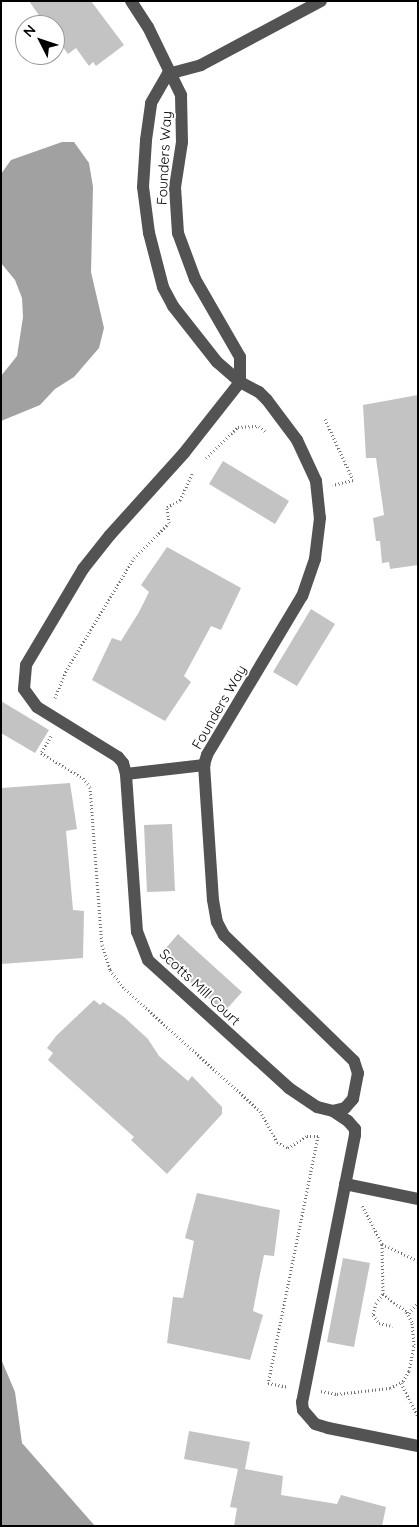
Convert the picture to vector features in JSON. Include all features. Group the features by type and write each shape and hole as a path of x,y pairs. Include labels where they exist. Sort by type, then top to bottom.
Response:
{"street":[{"name":"Founders Way","path":"131,1 148,27 168,74 181,95 184,115 175,187 178,233 195,279 240,357 240,382"},
{"path":"168,74 201,65 321,1"},
{"name":"Founders Way","path":"126,774 204,766 206,755 302,596 309,580 319,535 319,497 307,460 267,400 259,392 240,382 217,362 174,306 163,287 149,233 143,186 146,140 152,103 168,74"},
{"path":"126,774 118,757 36,708 24,689 23,673 95,552 184,453 240,382"},
{"path":"204,766 217,922 224,935 349,1053 358,1073 357,1085 353,1099 346,1108 333,1111"},
{"name":"Scotts Mill Court","path":"126,774 137,932 148,960 288,1088 317,1107 344,1116 355,1129 302,1402 303,1410 316,1424 328,1428 418,1446"},
{"path":"345,1184 418,1199"}],"path":[{"path":"382,1244 418,1261"},
{"path":"383,1294 376,1303 373,1315 379,1323 393,1326"},
{"path":"408,1313 418,1302"},
{"path":"400,1383 418,1417"}],"shaded area":[{"path":"62,142 74,142 89,163 93,187 91,272 104,328 99,348 74,377 55,389 40,405 1,421 1,376 17,356 23,317 22,298 15,280 1,263 1,174 11,160"},
{"path":"1,1359 15,1392 22,1443 95,1526 1,1526"}],"building":[{"path":"29,1 91,1 124,45 96,66 93,62 89,66 76,48 68,54 65,50 65,15 39,15"},
{"path":"418,395 418,565 390,569 389,562 382,563 380,541 376,541 373,518 384,515 376,458 366,458 363,405"},
{"path":"223,461 289,501 275,524 209,484"},
{"path":"167,547 241,588 221,630 211,626 184,676 191,682 165,721 92,680 112,638 121,641 139,612 149,592 141,585"},
{"path":"311,609 335,624 297,686 273,672"},
{"path":"1,701 49,730 35,753 1,733"},
{"path":"70,783 77,829 66,831 73,910 84,911 83,958 1,964 1,788"},
{"path":"172,824 175,891 147,892 144,825"},
{"path":"178,934 242,992 224,1012 160,955"},
{"path":"94,1000 100,1005 103,1002 124,1017 148,1039 159,1056 188,1081 192,1076 222,1107 222,1114 167,1174 131,1140 134,1137 48,1060 53,1053 47,1048 56,1036"},
{"path":"197,1193 280,1210 274,1256 264,1255 259,1279 253,1311 263,1315 250,1360 167,1343 173,1297 183,1298 194,1241 185,1238"},
{"path":"343,1258 370,1263 354,1347 327,1342"},
{"path":"189,1431 250,1442 245,1469 283,1476 281,1495 337,1504 341,1495 386,1507 382,1526 234,1526 237,1508 230,1507 238,1469 184,1459"}]}
